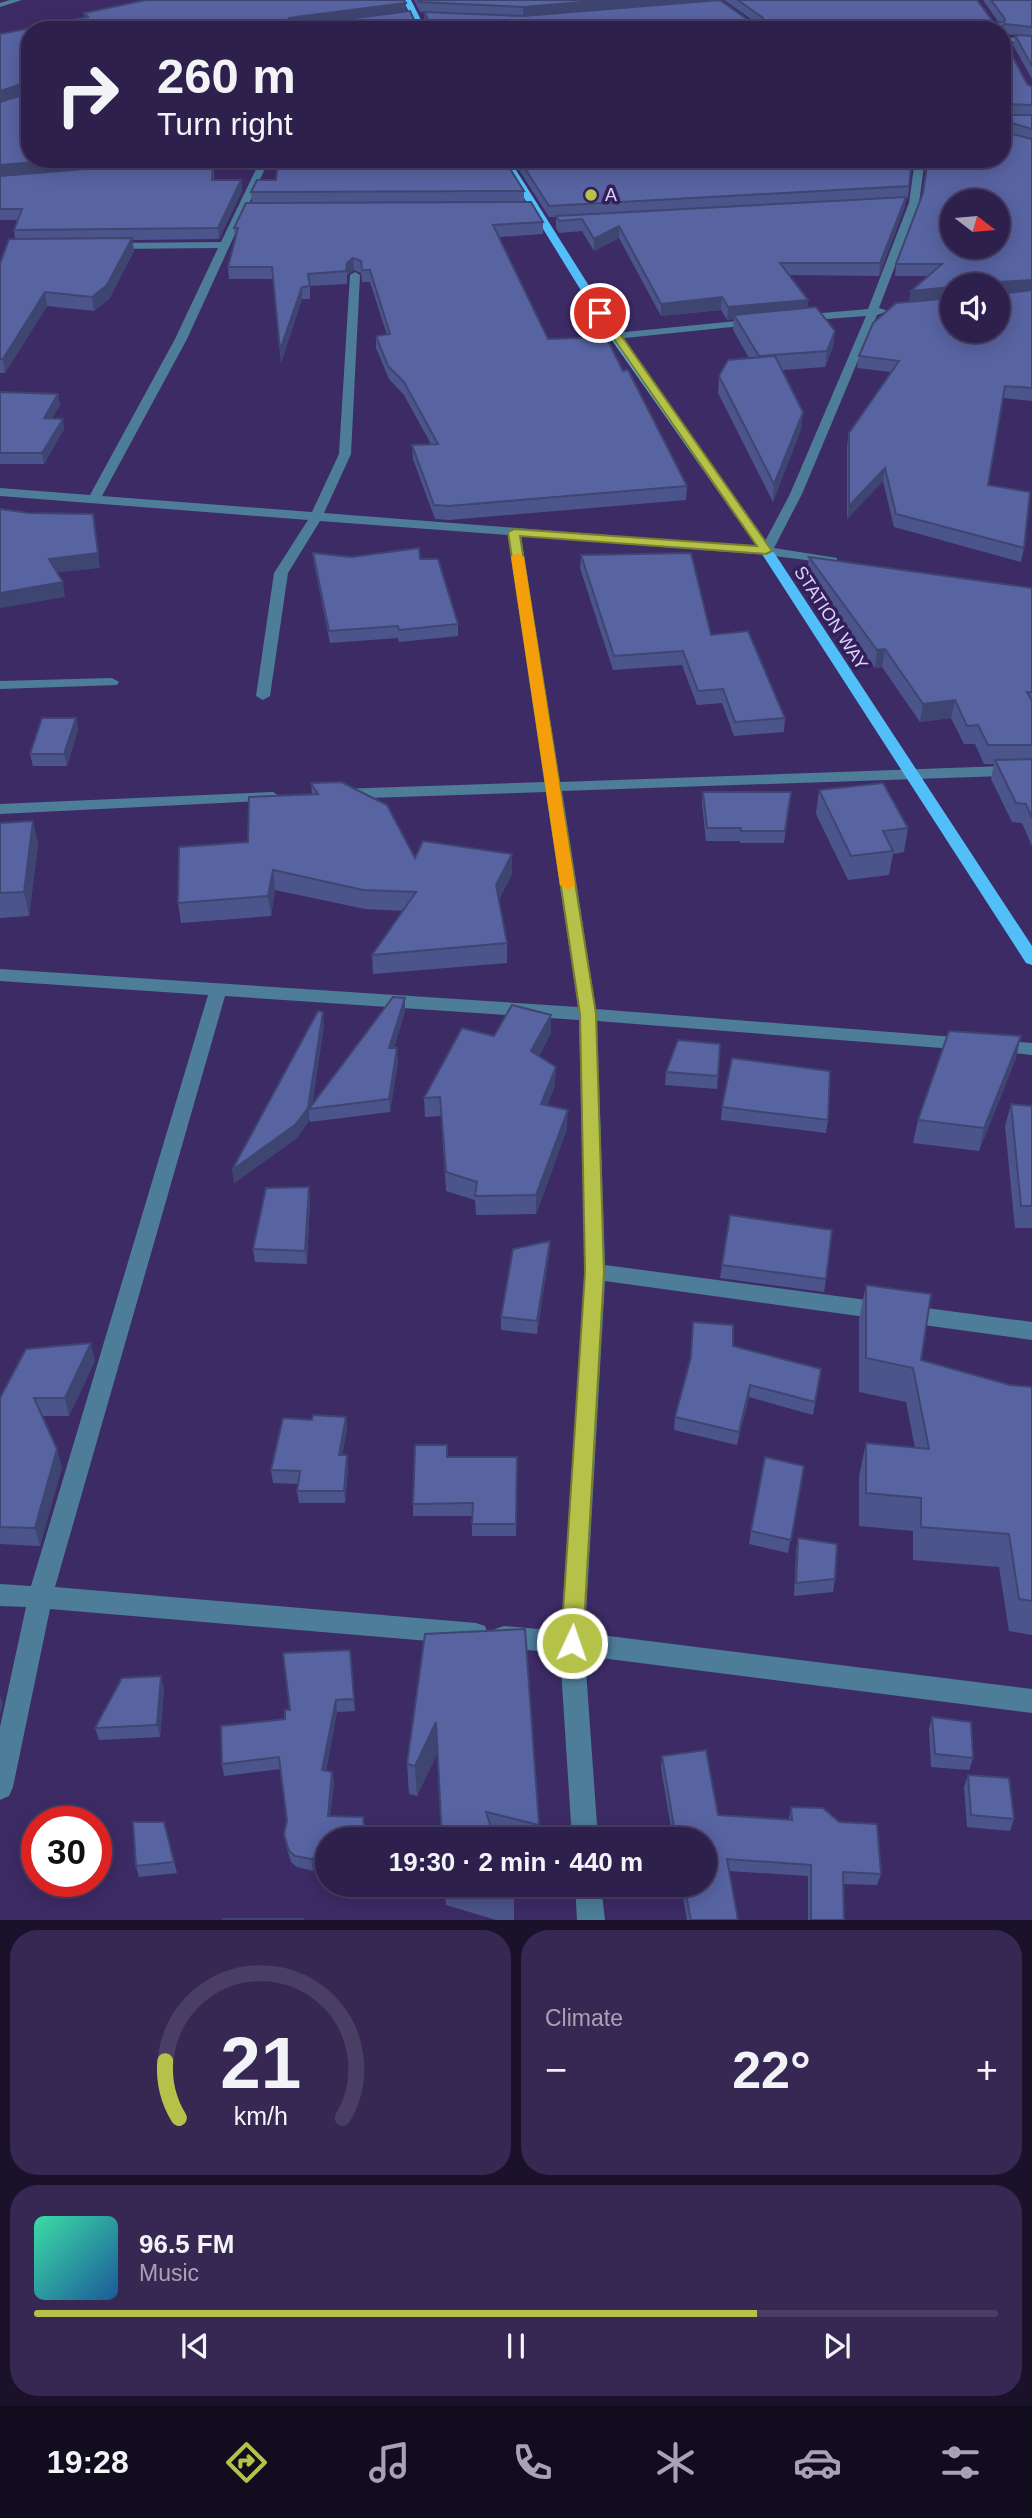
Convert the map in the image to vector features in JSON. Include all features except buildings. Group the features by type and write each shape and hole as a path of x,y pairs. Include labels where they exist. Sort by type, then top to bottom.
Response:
{"main road":[{"path":"407,0 417,21"},
{"name":"STATION WAY","path":"508,168 528,208 551,223 615,336 766,551 1032,959"}],"street":[{"path":"0,5 18,0"},
{"path":"401,18 428,17"},
{"path":"1011,39 1032,40"},
{"path":"95,498 181,339 223,245 262,168"},
{"path":"766,551 796,494 873,311 914,203 918,168"},
{"path":"901,204 914,203"},
{"path":"242,209 256,209"},
{"path":"98,246 223,245"},
{"path":"263,695 281,573 317,515 345,454 355,275"},
{"path":"792,319 900,309"},
{"path":"615,336 764,322"},
{"path":"0,492 766,551 846,564"},
{"path":"514,532 588,1014 595,1272 572,1643 584,1827"},
{"path":"0,685 112,682"},
{"path":"317,795 552,784 1032,770"},
{"path":"0,809 290,796"},
{"path":"0,975 588,1014 1032,1049"},
{"path":"0,1787 40,1597 218,990"},
{"path":"595,1272 1032,1331"},
{"path":"0,1595 572,1643 1032,1701"},
{"path":"590,1897 591,1920"}],"slow traffic":[{"path":"518,557 568,885"}],"place":[{"name":"A","path":"591,195"}],"route":[{"path":"572,1643 595,1272 588,1014 514,532 766,551 600,313"}]}
